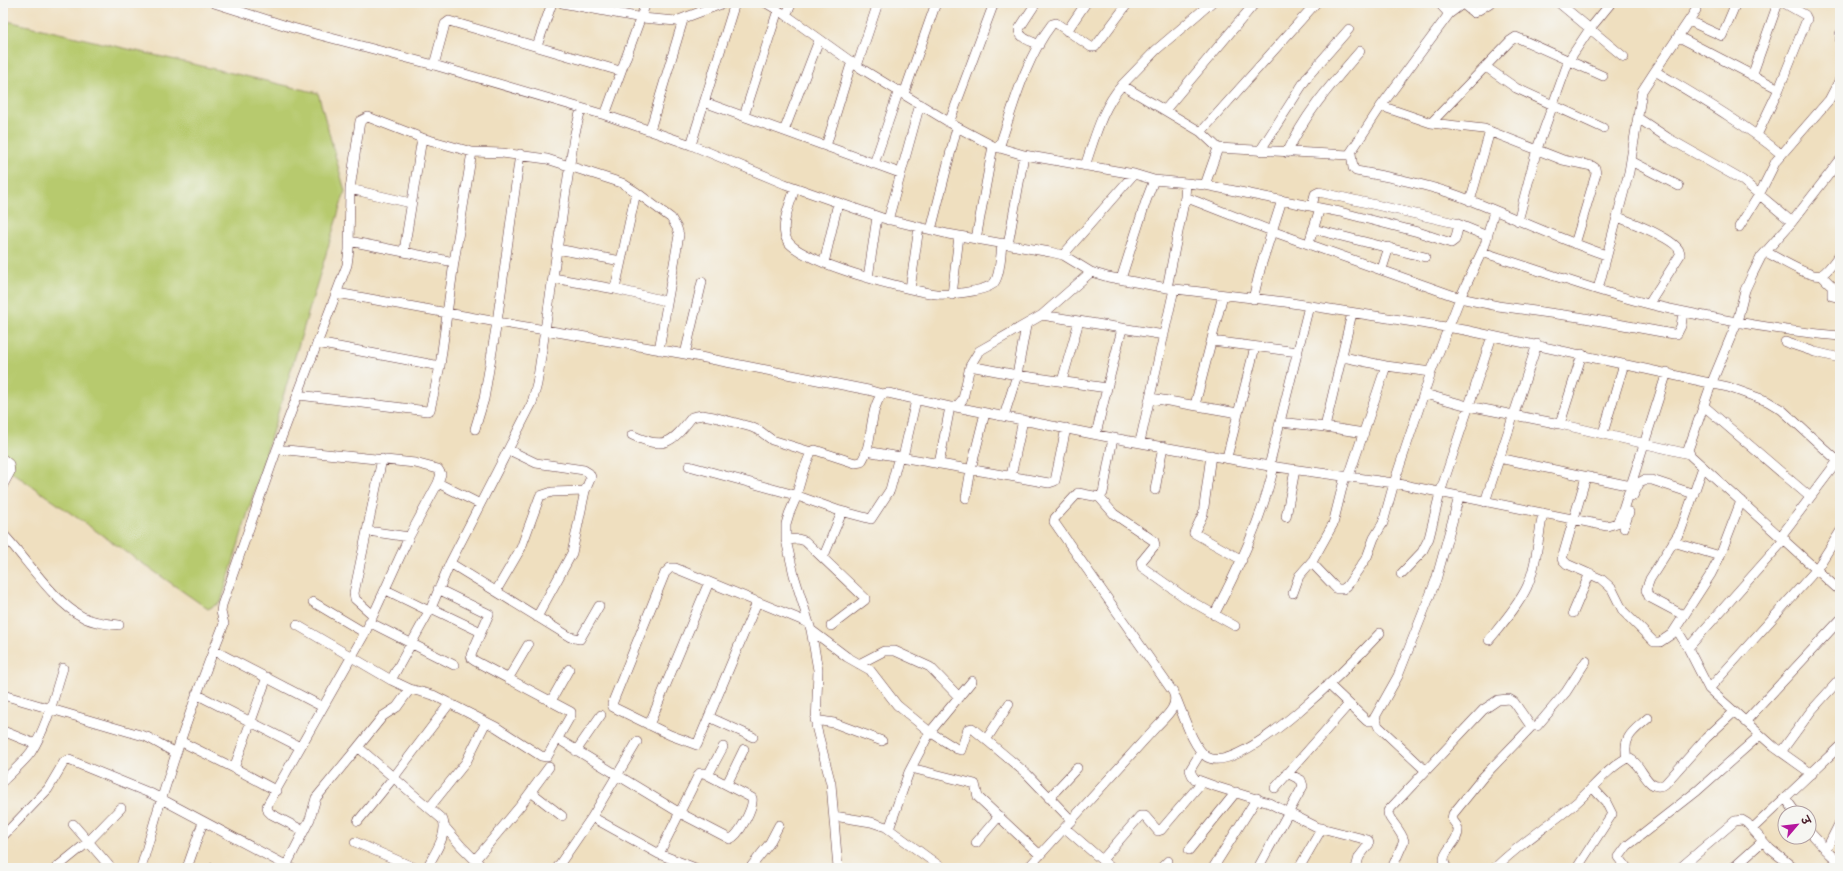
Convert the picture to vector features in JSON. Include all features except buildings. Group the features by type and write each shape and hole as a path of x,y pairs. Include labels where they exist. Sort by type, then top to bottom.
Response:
{"street":[{"path":"214,3 293,28 434,65 604,115 691,145 795,188 888,220 959,236 1063,255 1091,272 1121,279 1171,289 1253,298 1448,327 1537,344 1712,382 1746,392 1767,401 1782,410 1839,461 1810,497 1783,538 1688,648"},
{"path":"537,46 552,3"},
{"path":"604,115 642,18 646,3"},
{"path":"567,4 642,18 667,21 683,20 724,3"},
{"path":"691,145 735,3"},
{"path":"766,3 786,15 819,40 854,63 953,125 996,147 1024,155 1134,174 1154,180 1205,185 1316,207 1418,232 1453,243 1459,225"},
{"path":"786,15 792,3"},
{"path":"826,146 854,63 878,3"},
{"path":"874,164 936,3"},
{"path":"931,230 953,125 994,3"},
{"path":"1036,3 1019,29 1019,32 1021,36 1039,45"},
{"path":"1067,31 1086,3"},
{"path":"976,239 996,147 1022,82 1039,45 1052,24 1056,23 1091,47 1095,47 1128,3"},
{"path":"1085,166 1104,111 1112,96 1156,50 1211,3"},
{"path":"1165,110 1254,3"},
{"path":"1201,132 1316,3"},
{"path":"1439,3 1449,14"},
{"path":"1490,3 1474,13 1464,5 1461,5 1449,14 1381,106 1351,153 1352,168 1356,171 1393,177 1422,184 1470,201 1575,244 1606,255"},
{"path":"1559,3 1589,30 1624,57"},
{"path":"1518,221 1537,149 1569,60 1589,30 1611,3"},
{"path":"1689,21 1722,36 1736,3"},
{"path":"1752,76 1778,3"},
{"path":"1758,134 1779,90 1807,19 1805,15 1784,3"},
{"path":"744,116 778,10"},
{"path":"1598,289 1606,255 1618,217 1631,161 1642,91 1696,10"},
{"path":"650,130 683,20"},
{"path":"434,65 445,24 449,21 620,71"},
{"path":"1260,151 1308,76 1349,29"},
{"path":"1840,34 1840,39"},
{"path":"1431,123 1510,41 1516,37 1603,76"},
{"path":"1679,37 1779,90"},
{"path":"784,131 819,40"},
{"path":"1288,153 1296,134 1312,107 1360,51"},
{"path":"1486,67 1516,88 1603,128"},
{"path":"1655,71 1758,134 1781,154"},
{"path":"1739,227 1759,195 1781,154 1829,100 1840,79"},
{"path":"1122,85 1201,132 1218,148 1288,153 1348,155 1351,153"},
{"path":"704,102 900,173"},
{"path":"888,220 920,104"},
{"path":"1381,106 1431,123 1471,127 1490,131 1568,162 1587,164 1595,168 1596,171 1575,244"},
{"path":"391,680 430,609 450,563 509,450 535,395 574,137 580,109"},
{"path":"141,868 180,741 196,694 224,624 221,612 222,605 277,449 299,395 347,264 350,190 357,130 362,118 368,117 422,138 472,152 520,154 570,165 622,183 671,218 678,231 659,350"},
{"path":"1638,118 1668,138 1735,176 1792,222"},
{"path":"1470,201 1490,131"},
{"path":"404,250 422,138"},
{"path":"1205,185 1218,148"},
{"path":"299,395 427,412 432,408 440,366 454,262 472,152"},
{"path":"475,429 484,399 498,322 520,154"},
{"path":"795,188 785,224 785,237 794,248 824,263 868,278 910,289 952,295 994,284 1005,244 1024,155"},
{"path":"1689,454 1688,447 1736,322 1745,290 1759,261 1792,222 1840,160"},
{"path":"1631,161 1679,186"},
{"path":"1063,255 1134,174"},
{"path":"1121,279 1154,180"},
{"path":"1140,442 1164,336 1186,183"},
{"path":"350,190 411,203"},
{"path":"615,289 636,192"},
{"path":"1309,243 1314,229 1316,207 1315,194 1319,192 1459,225 1487,236"},
{"path":"1185,197 1270,233 1309,243 1460,298 1498,306 1572,316 1673,334 1677,334 1680,331 1683,312"},
{"path":"1253,298 1270,233 1282,200"},
{"path":"824,263 838,203"},
{"path":"1312,562 1337,589 1343,589 1347,586 1369,553 1374,538 1383,523 1394,483 1425,394 1431,372 1460,298 1482,252 1494,211"},
{"path":"868,278 877,217"},
{"path":"1618,217 1657,234 1676,245 1680,250 1680,255 1650,304"},
{"path":"910,289 919,227"},
{"path":"1314,229 1425,257"},
{"path":"952,295 959,236"},
{"path":"349,241 404,250 454,262"},
{"path":"1382,269 1389,247"},
{"path":"557,249 621,261"},
{"path":"1482,252 1598,289 1683,312 1736,322 1840,336"},
{"path":"1766,252 1817,276 1821,274 1840,254"},
{"path":"939,464 953,407 963,399 970,366 979,351 1026,326 1042,315 1091,272"},
{"path":"1821,274 1832,286 1832,296 1840,298"},
{"path":"553,278 615,289 666,301"},
{"path":"685,354 702,282"},
{"path":"337,293 685,354 882,394 888,393 916,400 1113,438 1296,470 1394,483 1607,526 1614,525 1620,520 1667,372"},
{"path":"1195,405 1223,295"},
{"path":"1214,615 1242,560 1255,528 1272,466 1280,422 1309,306"},
{"path":"1325,427 1343,357 1352,313"},
{"path":"1042,315 1164,336"},
{"path":"1062,381 1079,321"},
{"path":"1004,416 1017,375 1026,326"},
{"path":"1096,434 1122,328"},
{"path":"1401,574 1422,552 1426,545 1440,493 1492,336"},
{"path":"1212,341 1298,352"},
{"path":"1785,342 1814,352 1840,358"},
{"path":"317,343 440,366"},
{"path":"1485,502 1537,344"},
{"path":"1227,457 1255,347"},
{"path":"1560,424 1582,354"},
{"path":"1343,357 1386,366 1431,372"},
{"path":"1603,434 1624,364"},
{"path":"970,366 1017,375 1107,388"},
{"path":"1294,593 1299,576 1312,562 1332,524 1347,476 1364,433 1386,366"},
{"path":"632,434 647,442 654,444 662,443 677,436 692,417 702,415 756,429 772,440 811,452 815,450 855,463 861,462 866,451 877,404 882,394"},
{"path":"1425,394 1468,406 1560,424 1689,454 1840,591"},
{"path":"1151,398 1238,413"},
{"path":"689,466 795,495 842,512 868,519 873,518 890,490 901,457 916,400"},
{"path":"1704,406 1810,497"},
{"path":"966,498 971,469 985,413"},
{"path":"1011,476 1023,420"},
{"path":"1280,422 1364,433"},
{"path":"866,451 1049,483 1055,481 1066,428"},
{"path":"1099,497 1104,491 1113,438"},
{"path":"1155,490 1163,446"},
{"path":"277,449 423,465 438,469 441,474 438,483 409,537 365,633 268,806 269,813 276,818 304,831"},
{"path":"509,450 536,463 584,470 589,473 591,479 585,491 572,553 537,617"},
{"path":"811,452 786,524 786,540 792,568 810,626 819,681 815,720 819,742 831,784 838,868"},
{"path":"1211,455 1203,514 1194,534 1242,560"},
{"path":"1499,458 1632,486"},
{"path":"3,459 9,464 10,472 3,485"},
{"path":"382,460 354,597 371,618 411,645 454,665"},
{"path":"1683,615 1649,598 1646,590 1650,580 1681,530 1703,467"},
{"path":"1286,517 1296,470"},
{"path":"1586,477 1562,559 1567,564 1601,579 1612,588 1623,611 1654,642 1660,642 1668,638 1676,628 1720,556 1741,501"},
{"path":"1624,528 1634,493 1644,480 1652,480 1694,494"},
{"path":"438,483 480,504"},
{"path":"496,591 521,548 540,496 552,492 585,491"},
{"path":"1234,626 1187,599 1142,567 1141,562 1155,545 1154,541 1114,514 1099,497 1078,493 1055,518 1054,522 1173,692 1201,752 1207,757 1216,760 1227,758 1245,751 1273,732 1328,684 1380,633"},
{"path":"1328,684 1367,721 1371,721 1375,717 1398,676 1436,580 1458,497"},
{"path":"823,558 842,512"},
{"path":"1489,640 1509,614 1527,586 1532,570 1543,514"},
{"path":"368,531 409,537"},
{"path":"1709,689 1816,570 1840,532"},
{"path":"3,534 62,602 72,610 84,618 93,621 119,624"},
{"path":"786,540 801,539 865,598 860,606 831,626"},
{"path":"1673,542 1720,556"},
{"path":"450,563 570,637 580,639 599,606"},
{"path":"757,602 698,744 695,746 612,706 665,573 670,568 675,568 757,602 810,626 859,664 870,670 897,705 930,732 959,750 962,748 970,728 1020,768 1072,821"},
{"path":"1573,613 1590,573"},
{"path":"649,725 709,582"},
{"path":"297,625 391,680 410,689 433,696 486,722 545,757 549,755 571,715 568,710 472,659 472,655 489,613 438,589"},
{"path":"386,590 481,632"},
{"path":"313,602 365,633"},
{"path":"1744,722 1840,620"},
{"path":"1676,628 1709,689 1744,722 1781,752 1812,774"},
{"path":"508,679 528,645"},
{"path":"213,650 323,707"},
{"path":"859,664 884,651 894,651 930,667 959,697"},
{"path":"1447,868 1444,863 1444,858 1458,832 1452,819 1455,810 1483,777 1532,726 1540,723 1566,692 1586,660"},
{"path":"3,781 25,759 35,744 50,710 63,668"},
{"path":"551,701 568,669"},
{"path":"234,768 249,723 267,677"},
{"path":"1781,752 1811,711 1840,679"},
{"path":"889,829 911,768 930,732 972,681"},
{"path":"3,836 48,789 64,762 69,760 161,799 288,867 310,819 316,798 383,716 397,707 410,689"},
{"path":"196,694 249,723 300,747"},
{"path":"3,695 147,738 176,753"},
{"path":"1028,868 1172,709 1176,698"},
{"path":"1392,868 1404,841 1400,830 1390,818 1388,811 1483,710 1498,700 1509,699 1532,726"},
{"path":"358,821 394,777 449,704"},
{"path":"986,740 1009,704"},
{"path":"1275,788 1349,704"},
{"path":"1495,868 1523,842 1576,803 1619,763 1627,758 1632,759 1651,784 1662,786 1706,738 1734,712"},
{"path":"576,751 601,715"},
{"path":"709,717 753,737"},
{"path":"1375,717 1378,726 1425,770"},
{"path":"1627,758 1625,744 1627,739 1648,718"},
{"path":"815,720 834,723 882,741"},
{"path":"430,807 466,762 486,722"},
{"path":"3,731 35,744"},
{"path":"1627,868 1619,857 1627,846 1697,791 1760,735"},
{"path":"558,739 680,813 728,838 732,838 747,818 753,800 751,796 708,775 700,773 680,813 659,854"},
{"path":"180,741 277,791"},
{"path":"557,868 592,817 618,776 637,742"},
{"path":"1752,829 1786,799 1840,746"},
{"path":"358,747 441,817 444,826 483,868"},
{"path":"708,775 723,747"},
{"path":"727,784 744,749"},
{"path":"1201,752 1190,770 1192,775 1202,782 1257,798 1322,828 1368,840 1369,844 1359,858 1356,868"},
{"path":"475,860 531,792 549,767"},
{"path":"911,768 960,779 975,784 978,797 1040,855"},
{"path":"1049,798 1077,768"},
{"path":"1259,868 1303,786 1301,780 1287,773"},
{"path":"1102,860 1140,816 1145,816 1158,831 1161,830 1202,782"},
{"path":"1577,868 1612,814 1610,807 1592,788"},
{"path":"531,792 562,816"},
{"path":"1189,850 1236,792"},
{"path":"1213,868 1257,798"},
{"path":"1786,799 1790,805"},
{"path":"56,868 88,842 121,808"},
{"path":"834,816 871,822 889,829 942,868"},
{"path":"976,843 999,816"},
{"path":"592,817 659,854 695,868"},
{"path":"1680,868 1735,821 1742,820 1794,868"},
{"path":"187,868 203,822"},
{"path":"1826,850 1840,822"},
{"path":"73,824 111,868"},
{"path":"750,868 769,844 779,825"},
{"path":"428,868 441,838 444,826"},
{"path":"1065,828 1111,868"},
{"path":"1299,868 1322,828"},
{"path":"1817,839 1840,863"},
{"path":"1733,868 1763,841"},
{"path":"355,842 416,868"},
{"path":"1161,868 1168,861"}],"green space":[{"path":"3,20 318,93 345,191 221,602 208,609 3,466"}]}
